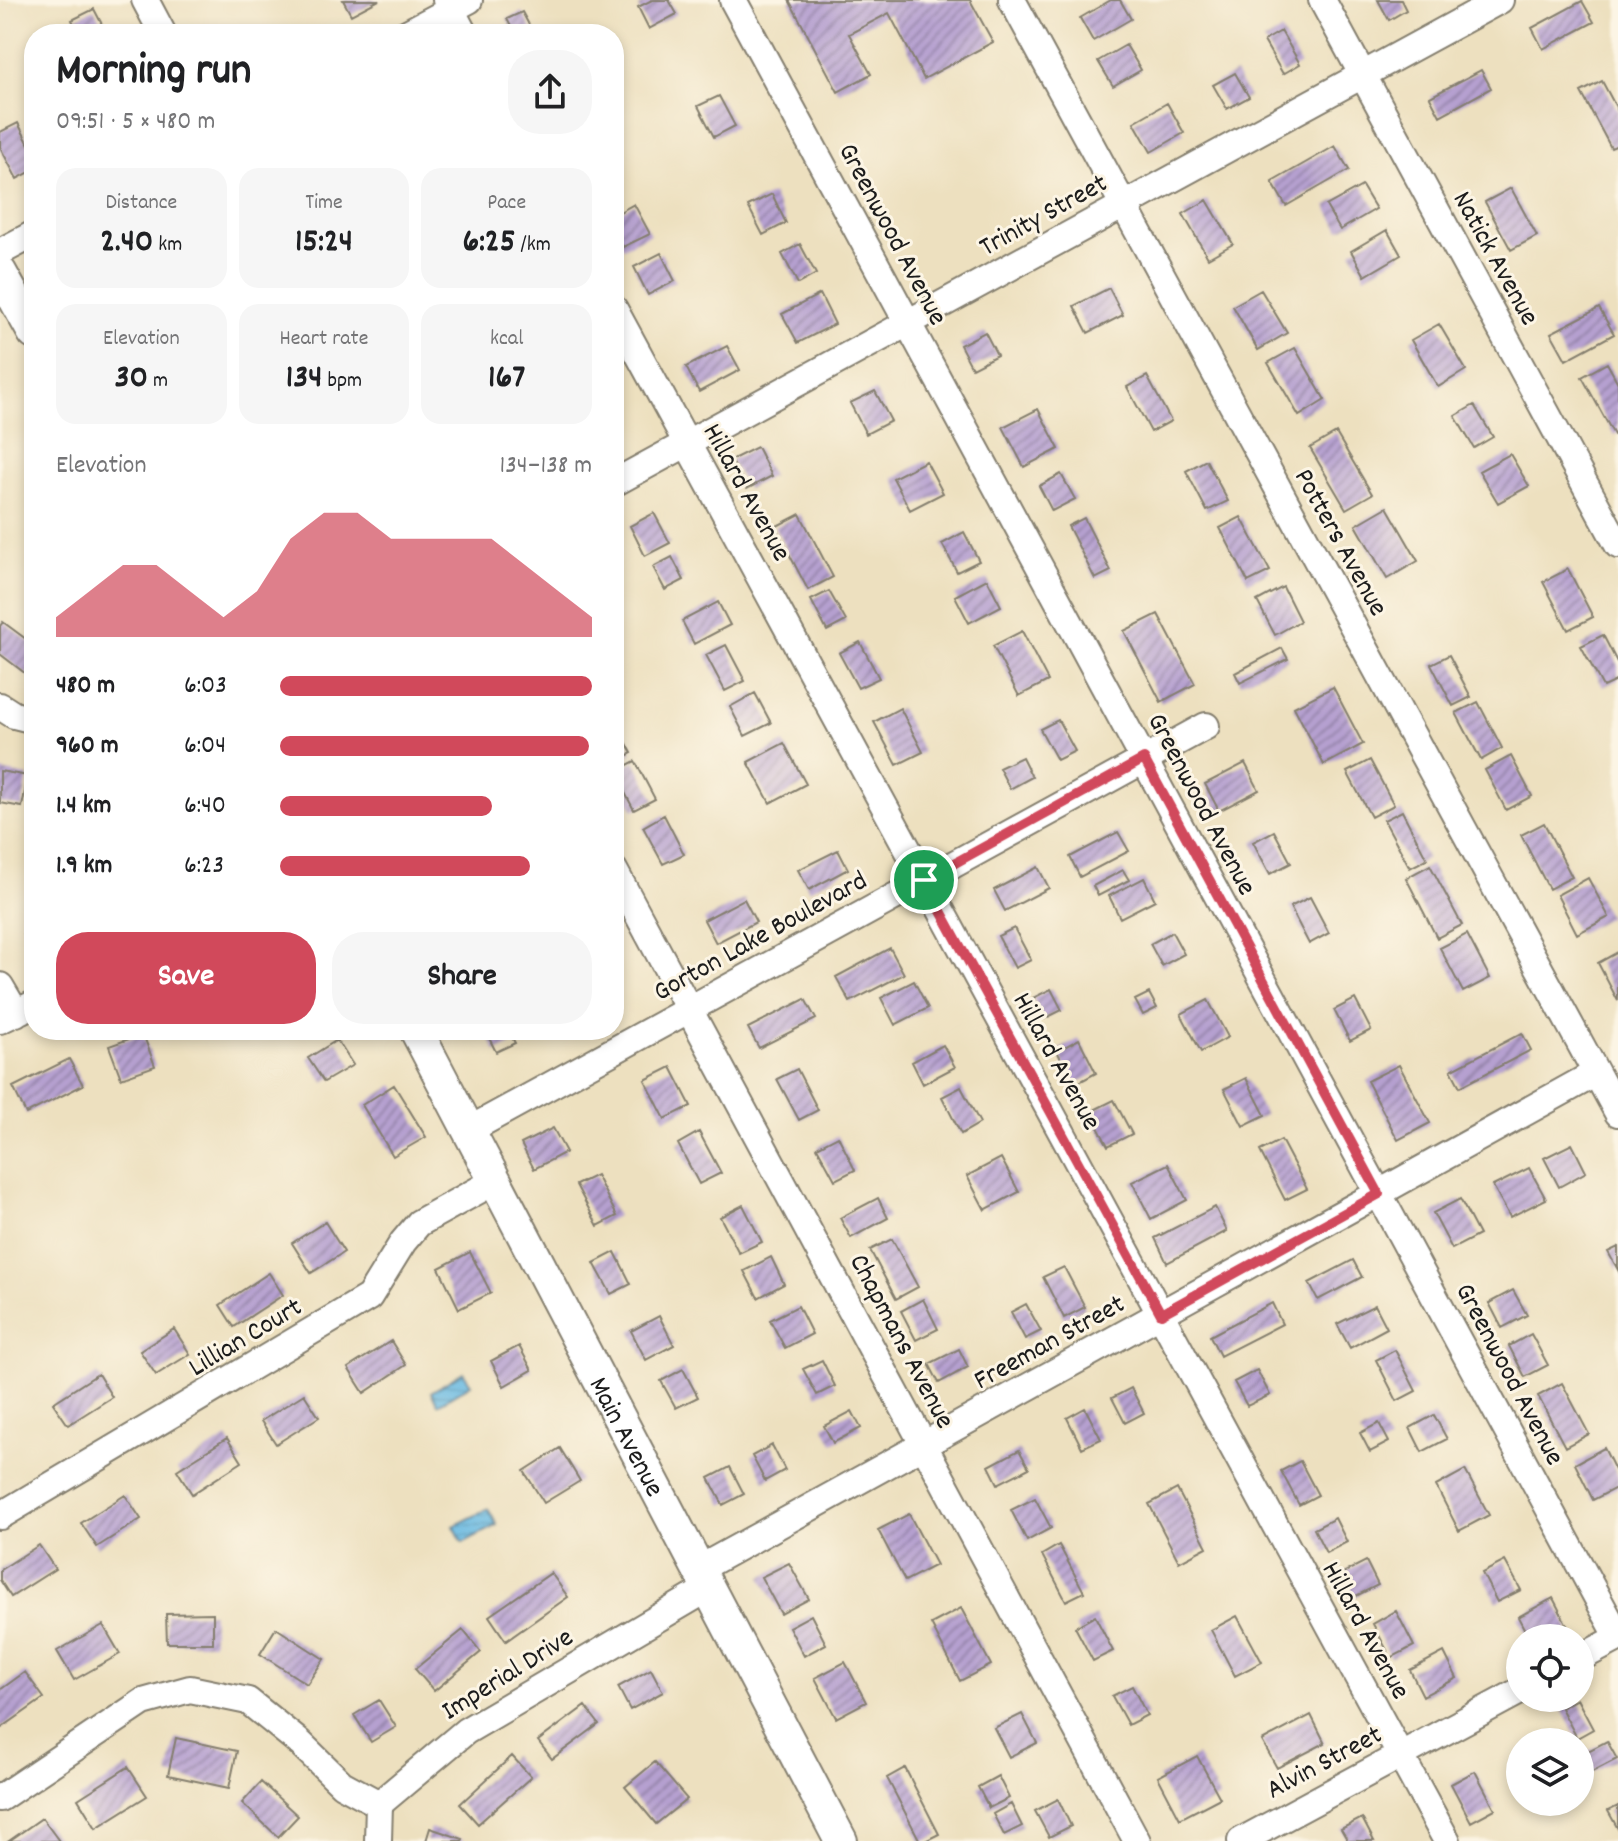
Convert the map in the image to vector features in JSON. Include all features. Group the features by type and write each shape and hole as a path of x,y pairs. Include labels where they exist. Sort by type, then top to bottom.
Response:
{"main road":[{"path":"0,272 24,315"},
{"name":"Main Avenue","path":"421,1040 841,1841"}],"street":[{"path":"145,0 158,24"},
{"name":"Greenwood Avenue","path":"733,0 1618,1637"},
{"name":"Potters Avenue","path":"1012,0 1618,1113"},
{"name":"Natick Avenue","path":"1322,0 1618,545"},
{"name":"Trinity Street","path":"624,478 1500,0"},
{"path":"421,24 455,3 461,24"},
{"path":"0,252 24,239"},
{"name":"Hillard Avenue","path":"624,327 1447,1841"},
{"path":"0,706 24,718"},
{"name":"Gorton Lake Boulevard","path":"469,1130 1206,726"},
{"name":"Chapmans Avenue","path":"624,889 1137,1841"},
{"path":"0,986 17,1012"},
{"name":"Freeman Street","path":"704,1579 924,1445 1596,1073"},
{"name":"Lillian Court","path":"0,1516 369,1297 403,1242 419,1223 495,1181"},
{"name":"Imperial Drive","path":"379,1804 466,1731 704,1579"},
{"path":"1594,1650 1618,1637"},
{"path":"0,1798 143,1702 190,1689 248,1701 300,1743 342,1784 379,1804 378,1841"},
{"name":"Alvin Street","path":"1241,1841 1506,1698"}],"water":[{"path":"463,1372 471,1384 438,1404 431,1392"},
{"path":"488,1509 497,1525 463,1543 454,1526"}],"building":[{"path":"343,0 379,0 351,15"},
{"path":"652,0 669,0 677,14 649,29 638,7"},
{"path":"789,0 970,0 993,42 924,79 889,13 849,34 871,74 838,92"},
{"path":"1111,0 1120,0 1131,19 1093,41 1080,18"},
{"path":"1378,0 1401,0 1406,10 1389,20"},
{"path":"1582,1 1594,22 1543,49 1532,28"},
{"path":"94,9 102,24 74,24 72,20"},
{"path":"522,12 529,24 510,24 507,19"},
{"path":"1281,31 1300,64 1283,74 1264,41"},
{"path":"1126,45 1141,70 1113,86 1098,61"},
{"path":"1481,70 1491,88 1440,116 1430,97"},
{"path":"1235,73 1249,97 1227,109 1213,85"},
{"path":"1602,81 1618,111 1618,145 1611,148 1581,92"},
{"path":"719,96 735,126 714,137 698,106"},
{"path":"1167,103 1184,133 1151,152 1134,122"},
{"path":"18,123 24,135 24,175 17,179 0,147 0,132"},
{"path":"1335,146 1349,170 1286,206 1272,182"},
{"path":"1362,186 1376,209 1340,230 1326,206"},
{"path":"1511,188 1537,236 1511,250 1485,202"},
{"path":"772,194 786,223 763,235 748,206"},
{"path":"1207,200 1233,244 1208,258 1183,214"},
{"path":"634,204 650,234 624,247 624,210"},
{"path":"1387,230 1401,255 1365,276 1351,251"},
{"path":"800,244 816,274 798,284 782,254"},
{"path":"661,253 675,281 648,295 634,267"},
{"path":"1109,288 1123,315 1088,333 1074,306"},
{"path":"1261,290 1287,333 1258,350 1233,306"},
{"path":"820,294 835,324 798,343 782,314"},
{"path":"1599,308 1614,334 1566,360 1551,333"},
{"path":"1439,324 1466,370 1438,387 1411,340"},
{"path":"985,332 997,355 972,368 960,345"},
{"path":"727,346 740,370 699,392 686,367"},
{"path":"1295,348 1325,400 1299,416 1268,363"},
{"path":"1607,363 1618,383 1618,433 1614,435 1582,377"},
{"path":"1147,376 1171,421 1151,432 1127,387"},
{"path":"875,391 891,421 866,434 850,403"},
{"path":"1474,405 1493,437 1474,448 1455,416"},
{"path":"1038,409 1059,449 1024,467 1003,427"},
{"path":"1336,433 1372,494 1346,509 1310,448"},
{"path":"757,447 772,476 747,489 731,460"},
{"path":"1510,454 1529,486 1498,503 1479,471"},
{"path":"1206,460 1228,501 1207,511 1186,471"},
{"path":"926,461 943,493 910,510 893,478"},
{"path":"1061,474 1075,499 1052,511 1039,486"},
{"path":"1387,507 1418,561 1387,579 1356,525"},
{"path":"654,513 670,543 645,556 630,526"},
{"path":"800,514 833,577 808,590 775,527"},
{"path":"1241,517 1270,571 1248,582 1220,528"},
{"path":"1084,518 1111,571 1095,579 1068,526"},
{"path":"964,532 979,561 957,572 942,544"},
{"path":"672,557 684,580 665,590 653,567"},
{"path":"1568,569 1593,617 1568,630 1543,582"},
{"path":"987,579 1001,606 969,623 955,596"},
{"path":"1283,587 1300,621 1275,635 1257,601"},
{"path":"829,591 846,621 827,631 811,600"},
{"path":"718,602 730,625 694,644 682,621"},
{"path":"1158,614 1195,684 1161,702 1124,631"},
{"path":"3,622 24,638 24,672 0,654 0,626"},
{"path":"1022,631 1048,681 1019,696 993,646"},
{"path":"1603,635 1618,664 1618,680 1603,687 1581,646"},
{"path":"860,642 879,678 858,688 839,653"},
{"path":"726,645 745,681 725,691 706,655"},
{"path":"1282,648 1288,659 1240,683 1235,673"},
{"path":"1449,655 1471,697 1453,706 1431,664"},
{"path":"1333,687 1363,744 1324,765 1294,707"},
{"path":"755,693 771,723 745,736 730,707"},
{"path":"1478,702 1502,748 1481,760 1456,713"},
{"path":"900,708 923,752 897,765 874,722"},
{"path":"1058,720 1075,751 1057,760 1040,729"},
{"path":"624,738 632,753 624,757"},
{"path":"784,743 806,784 770,803 748,762"},
{"path":"1511,756 1532,796 1506,810 1485,770"},
{"path":"1022,757 1032,777 1010,789 999,768"},
{"path":"1370,760 1394,805 1371,817 1347,772"},
{"path":"635,761 655,799 634,810 624,791 624,767"},
{"path":"1245,763 1259,790 1219,811 1205,784"},
{"path":"0,771 24,775 22,807 0,803"},
{"path":"1402,811 1427,859 1410,868 1384,820"},
{"path":"664,815 684,854 663,864 643,827"},
{"path":"1544,823 1572,877 1549,889 1521,835"},
{"path":"1274,831 1291,863 1270,874 1253,842"},
{"path":"1118,832 1129,851 1080,877 1070,857"},
{"path":"838,850 848,869 809,890 798,870"},
{"path":"1430,865 1462,925 1437,938 1406,878"},
{"path":"1038,867 1049,888 1005,911 994,890"},
{"path":"1123,870 1129,880 1098,896 1093,886"},
{"path":"1144,878 1155,900 1120,918 1109,896"},
{"path":"1588,878 1609,917 1577,934 1557,895"},
{"path":"1310,897 1329,933 1309,944 1290,907"},
{"path":"744,899 756,922 716,943 704,920"},
{"path":"1014,928 1031,960 1015,968 998,936"},
{"path":"1172,932 1184,954 1162,966 1150,944"},
{"path":"1467,934 1490,978 1463,992 1440,948"},
{"path":"890,948 904,974 850,1002 836,977"},
{"path":"1618,952 1618,1001 1598,963"},
{"path":"914,981 928,1008 895,1025 881,998"},
{"path":"1051,989 1062,1010 1044,1019 1033,998"},
{"path":"1149,993 1157,1008 1143,1015 1135,1000"},
{"path":"805,999 816,1019 759,1048 748,1028"},
{"path":"1355,999 1371,1030 1350,1041 1334,1010"},
{"path":"1208,1000 1228,1037 1201,1052 1181,1014"},
{"path":"1522,1033 1531,1050 1460,1087 1451,1070"},
{"path":"1079,1039 1096,1073 1074,1085 1057,1051"},
{"path":"126,1040 145,1040 155,1066 121,1078 109,1046"},
{"path":"337,1040 353,1065 324,1082 308,1058"},
{"path":"490,1040 513,1040 515,1043 496,1052"},
{"path":"943,1045 955,1067 923,1084 912,1062"},
{"path":"69,1059 83,1085 26,1114 13,1087"},
{"path":"1399,1065 1430,1123 1398,1140 1367,1081"},
{"path":"671,1067 691,1106 665,1119 645,1080"},
{"path":"797,1069 818,1110 799,1120 777,1079"},
{"path":"1246,1078 1265,1115 1243,1126 1224,1089"},
{"path":"394,1085 426,1137 393,1156 362,1105"},
{"path":"961,1087 980,1123 961,1134 942,1097"},
{"path":"1114,1100 1132,1134 1108,1146 1090,1112"},
{"path":"553,1128 566,1152 534,1169 521,1144"},
{"path":"699,1132 721,1173 699,1184 678,1144"},
{"path":"838,1136 855,1170 835,1180 817,1147"},
{"path":"1281,1140 1307,1189 1285,1200 1260,1151"},
{"path":"1572,1144 1586,1172 1559,1187 1544,1158"},
{"path":"1001,1158 1019,1192 985,1210 967,1176"},
{"path":"1168,1164 1187,1200 1151,1219 1132,1182"},
{"path":"1529,1168 1546,1199 1510,1217 1493,1186"},
{"path":"596,1175 617,1216 598,1226 576,1185"},
{"path":"878,1198 888,1218 851,1238 840,1218"},
{"path":"1460,1199 1479,1235 1452,1249 1433,1213"},
{"path":"743,1205 762,1242 739,1253 720,1217"},
{"path":"1215,1207 1227,1231 1167,1263 1155,1238"},
{"path":"325,1222 344,1252 311,1273 292,1243"},
{"path":"892,1239 918,1287 896,1299 870,1250"},
{"path":"1618,1247 1618,1270 1608,1252"},
{"path":"470,1252 491,1293 459,1309 439,1268"},
{"path":"615,1252 631,1284 611,1294 594,1263"},
{"path":"771,1257 784,1284 758,1298 744,1271"},
{"path":"1353,1260 1362,1277 1318,1300 1309,1283"},
{"path":"1064,1267 1085,1307 1064,1318 1043,1277"},
{"path":"269,1273 283,1295 234,1327 220,1305"},
{"path":"1513,1290 1527,1315 1502,1328 1489,1303"},
{"path":"923,1299 938,1329 916,1340 901,1311"},
{"path":"1272,1303 1282,1324 1220,1356 1210,1336"},
{"path":"1026,1304 1041,1331 1025,1339 1011,1312"},
{"path":"1375,1305 1387,1328 1350,1348 1337,1324"},
{"path":"798,1306 812,1334 785,1348 770,1320"},
{"path":"659,1316 674,1345 646,1360 631,1331"},
{"path":"174,1329 190,1354 156,1375 140,1351"},
{"path":"1531,1334 1548,1365 1525,1377 1509,1346"},
{"path":"391,1341 406,1365 364,1393 348,1368"},
{"path":"519,1346 532,1370 504,1386 491,1361"},
{"path":"959,1349 968,1367 939,1383 929,1364"},
{"path":"1395,1350 1416,1391 1397,1401 1376,1360"},
{"path":"822,1360 835,1386 817,1395 803,1369"},
{"path":"683,1369 698,1397 676,1408 661,1381"},
{"path":"1257,1370 1270,1395 1247,1406 1234,1382"},
{"path":"98,1374 112,1397 68,1425 53,1403"},
{"path":"1562,1383 1589,1434 1565,1447 1538,1396"},
{"path":"1131,1388 1144,1413 1125,1423 1112,1398"},
{"path":"304,1394 319,1417 276,1444 261,1421"},
{"path":"1085,1408 1101,1439 1082,1448 1067,1418"},
{"path":"852,1411 861,1428 833,1443 824,1426"},
{"path":"1434,1415 1447,1439 1422,1452 1410,1428"},
{"path":"1379,1423 1389,1442 1370,1452 1360,1433"},
{"path":"227,1438 242,1462 192,1494 177,1470"},
{"path":"772,1445 785,1470 765,1481 752,1456"},
{"path":"560,1448 580,1481 544,1503 524,1471"},
{"path":"1604,1448 1618,1476 1618,1487 1593,1500 1575,1464"},
{"path":"1019,1450 1029,1468 998,1484 989,1466"},
{"path":"1300,1461 1318,1495 1299,1505 1281,1471"},
{"path":"730,1467 744,1494 723,1505 709,1478"},
{"path":"1465,1470 1489,1515 1459,1531 1436,1486"},
{"path":"1177,1489 1207,1547 1179,1562 1149,1504"},
{"path":"125,1495 141,1519 97,1547 81,1523"},
{"path":"1035,1498 1051,1528 1027,1541 1011,1510"},
{"path":"909,1514 936,1565 905,1581 878,1530"},
{"path":"1335,1518 1347,1542 1326,1553 1314,1529"},
{"path":"39,1545 55,1569 11,1597 0,1580 0,1570"},
{"path":"1059,1545 1084,1592 1066,1601 1042,1555"},
{"path":"1366,1561 1378,1585 1350,1599 1337,1576"},
{"path":"1505,1561 1521,1590 1497,1602 1482,1573"},
{"path":"789,1563 809,1599 781,1614 761,1577"},
{"path":"551,1573 568,1597 506,1641 489,1616"},
{"path":"1553,1598 1566,1624 1522,1624 1518,1617"},
{"path":"961,1608 991,1665 960,1681 931,1624"},
{"path":"1396,1611 1414,1646 1391,1658 1373,1624"},
{"path":"213,1613 213,1643 167,1643 166,1614"},
{"path":"811,1615 826,1644 804,1656 789,1627"},
{"path":"1095,1616 1113,1651 1093,1661 1075,1627"},
{"path":"1237,1616 1262,1662 1235,1676 1211,1630"},
{"path":"103,1625 120,1654 74,1680 57,1651"},
{"path":"276,1628 324,1659 307,1684 260,1654"},
{"path":"463,1630 481,1652 434,1691 415,1669"},
{"path":"1444,1652 1457,1678 1423,1696 1410,1670"},
{"path":"845,1662 866,1702 836,1718 815,1678"},
{"path":"651,1669 663,1692 630,1710 618,1687"},
{"path":"25,1672 44,1698 0,1729 0,1690"},
{"path":"1132,1686 1147,1715 1128,1725 1112,1696"},
{"path":"379,1700 396,1727 371,1742 354,1715"},
{"path":"585,1706 599,1724 552,1759 538,1741"},
{"path":"1563,1712 1584,1712 1592,1728 1572,1728"},
{"path":"1022,1714 1037,1743 1009,1757 994,1728"},
{"path":"1311,1715 1325,1743 1277,1768 1262,1741"},
{"path":"176,1738 237,1751 229,1788 168,1775"},
{"path":"1607,1741 1617,1759 1594,1771 1594,1748"},
{"path":"512,1756 531,1777 478,1824 460,1804"},
{"path":"1197,1756 1220,1798 1180,1819 1158,1777"},
{"path":"655,1762 687,1799 656,1824 625,1787"},
{"path":"128,1767 147,1796 96,1828 78,1799"},
{"path":"905,1768 939,1834 925,1841 920,1841 887,1778"},
{"path":"1475,1771 1495,1809 1471,1822 1451,1784"},
{"path":"998,1776 1009,1798 989,1808 978,1787"},
{"path":"261,1782 298,1816 278,1837 242,1803"},
{"path":"1058,1799 1071,1826 1049,1837 1035,1811"},
{"path":"1011,1804 1022,1826 1004,1835 993,1814"},
{"path":"1618,1806 1618,1829 1608,1811"},
{"path":"42,1818 59,1841 9,1841"},
{"path":"1362,1818 1374,1841 1348,1841 1341,1829"},
{"path":"430,1828 463,1839 426,1841"}],"route":[{"path":"1144,759 1379,1194 1161,1314 924,880 1144,759"}]}
